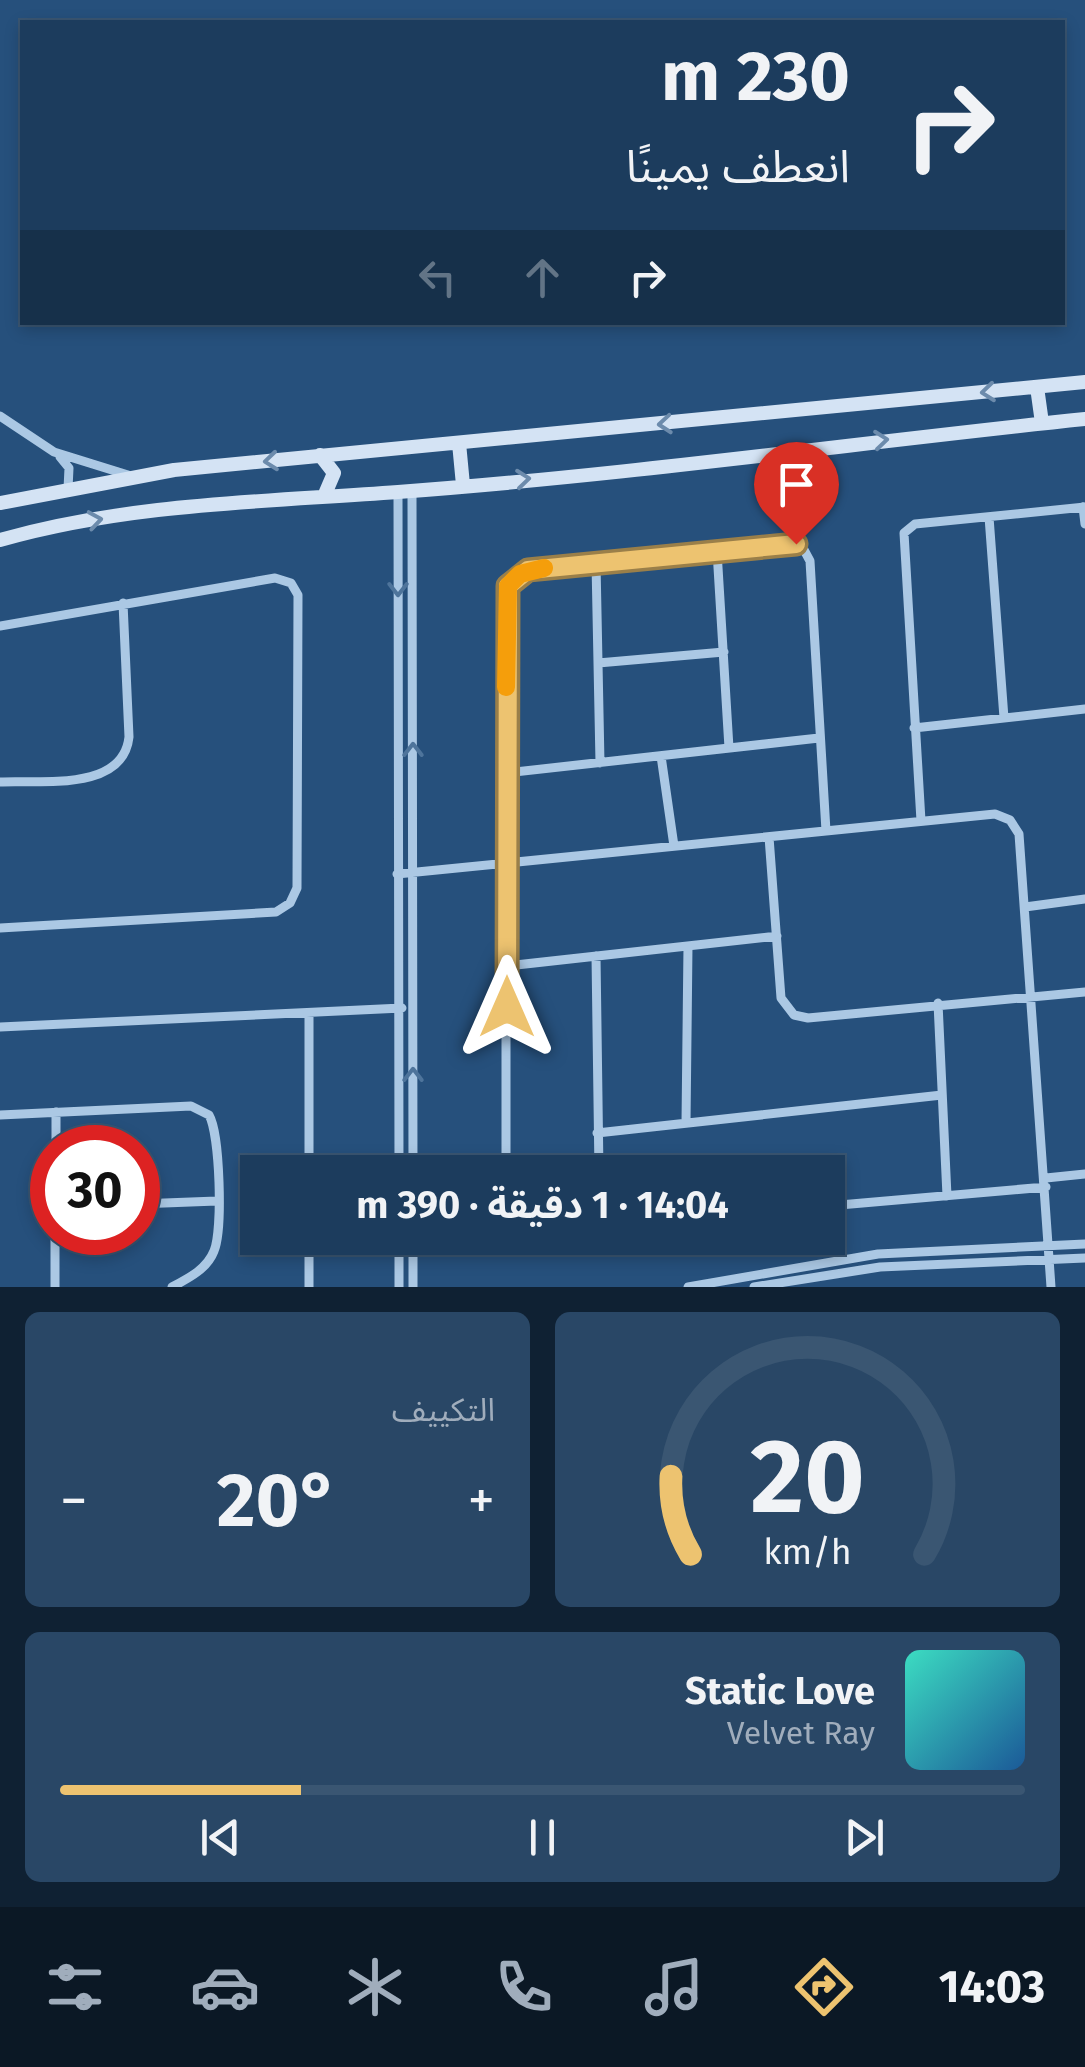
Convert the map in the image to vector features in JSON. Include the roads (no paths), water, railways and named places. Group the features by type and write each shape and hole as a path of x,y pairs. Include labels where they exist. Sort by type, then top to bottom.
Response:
{"street":[{"path":"0,504 136,476 1085,382"},
{"path":"1037,387 1042,423"},
{"path":"0,416 54,452 94,467 136,476"},
{"path":"0,540 36,529 200,504 405,491 1085,419"},
{"path":"459,443 462,485"},
{"path":"54,452 68,468 68,489"},
{"path":"320,456 334,473 325,494"},
{"path":"405,491 413,873 413,1155"},
{"path":"399,1155 396,874 405,491"},
{"path":"921,822 904,533 915,524 1084,507 1085,524"},
{"path":"989,516 1004,718"},
{"path":"506,1155 508,586 528,570 789,544 808,554 826,831"},
{"path":"717,551 729,748"},
{"path":"596,563 600,762"},
{"path":"0,626 275,578 286,580 297,590 294,896 276,912 0,928"},
{"path":"0,782 92,777 119,763 129,737 123,603"},
{"path":"598,664 724,652"},
{"path":"914,728 1085,709"},
{"path":"506,774 820,738"},
{"path":"661,756 674,846"},
{"path":"396,874 995,814 1010,820 1020,834 1051,1287"},
{"path":"769,837 781,998 794,1015 808,1018 1085,992"},
{"path":"1025,906 1085,900"},
{"path":"507,966 777,936"},
{"path":"686,1123 688,946"},
{"path":"596,956 598,1155"},
{"path":"938,1003 947,1196"},
{"path":"0,1027 413,1008"},
{"path":"309,1013 309,1155"},
{"path":"597,1132 942,1095"},
{"path":"0,1115 200,1109 214,1124 214,1251 193,1276 172,1287"},
{"path":"56,1112 56,1125"},
{"path":"399,1132 413,1132"},
{"path":"845,1205 947,1196 1085,1174"},
{"path":"160,1203 217,1201"},
{"path":"688,1287 878,1254 1085,1244"},
{"path":"55,1255 55,1287"},
{"path":"309,1255 309,1287"},
{"path":"399,1255 399,1287"},
{"path":"413,1255 413,1287"},
{"path":"754,1287 880,1266 1085,1258"}]}
